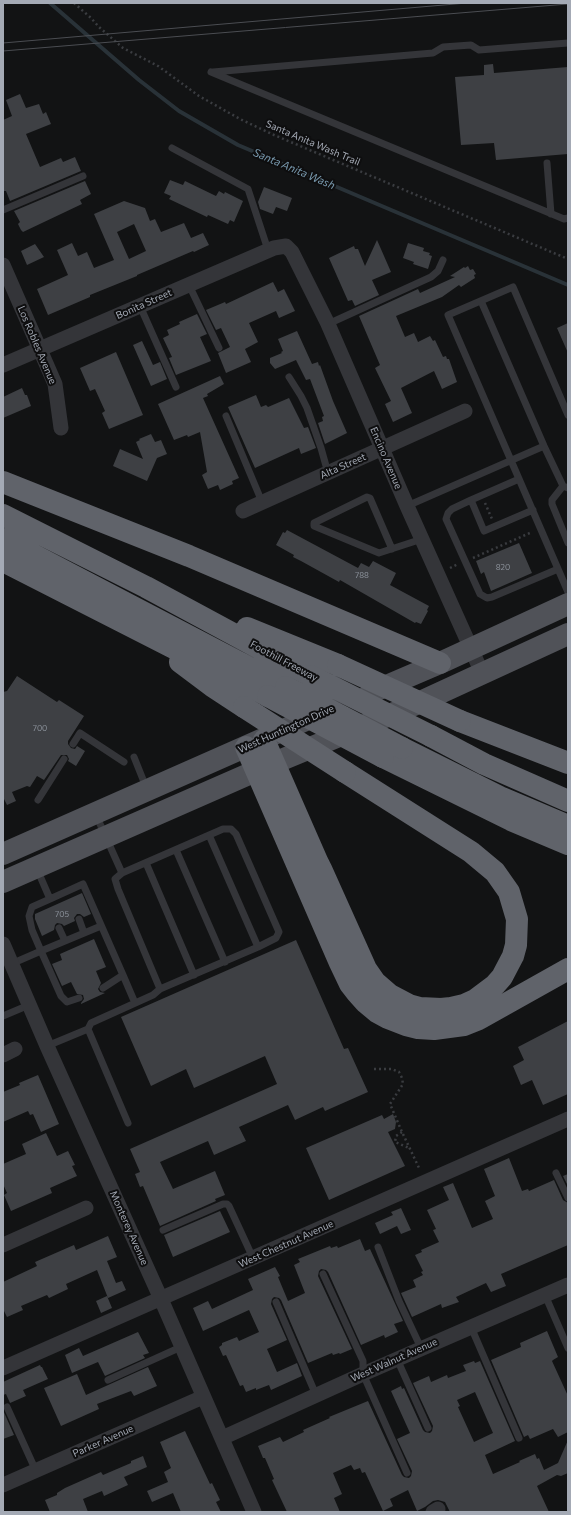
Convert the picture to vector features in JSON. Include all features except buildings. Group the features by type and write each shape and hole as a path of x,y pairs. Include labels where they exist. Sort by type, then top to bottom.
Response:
{"highway":[{"path":"3,482 182,554 440,663"},
{"name":"Foothill Freeway","path":"3,515 146,587 291,685 408,746 511,820 568,844"},
{"path":"3,529 90,571 291,685"},
{"path":"3,539 291,685"},
{"name":"Foothill Freeway","path":"3,561 131,625 291,685 408,746 484,764 568,801"},
{"path":"146,587 338,665 460,721 568,763"},
{"path":"131,625 212,686 471,852 495,872 509,892 517,919 516,945 513,956 502,976 495,985 475,1000 464,1005 452,1008 436,1009 420,1008 409,1005 390,995 374,982 366,969 322,871 265,767"},
{"path":"255,743 350,984 365,1002 377,1012 388,1018 418,1028 434,1029 464,1025 479,1019 568,969"},
{"path":"408,746 568,814"},
{"path":"408,746 500,797 568,826"}],"main road":[{"name":"West Huntington Drive","path":"3,854 147,789 440,663 568,604"},
{"path":"3,882 265,767 416,704 568,634"}],"street":[{"name":"Bonita Street","path":"3,365 268,250 286,246"},
{"name":"Encino Avenue","path":"286,246 292,252 328,324 482,674"},
{"name":"Los Robles Avenue","path":"3,265 55,384 61,428"},
{"name":"Alta Street","path":"243,511 465,411"},
{"name":"Monterey Avenue","path":"3,944 254,1512"},
{"name":"West Chestnut Avenue","path":"3,1368 568,1119"},
{"path":"3,1245 86,1208"},
{"name":"West Walnut Avenue","path":"222,1438 362,1374 568,1285"},
{"name":"Parker Avenue","path":"3,1485 203,1397"}],"lane":[{"path":"568,43 479,50 471,44 443,47 433,53 211,72 551,214 564,219 568,218"},
{"path":"172,148 248,189 268,250"},
{"path":"547,163 551,214"},
{"path":"3,210 83,176"},
{"path":"328,324 431,277 438,271 443,260"},
{"path":"189,285 219,348"},
{"path":"568,415 513,287 448,315 568,592"},
{"path":"481,301 544,446 565,487 552,500 552,504 568,543"},
{"path":"140,306 176,388"},
{"path":"289,377 307,408 328,473"},
{"path":"226,416 262,502"},
{"path":"407,506 544,446"},
{"path":"519,479 452,509 448,513 446,519 480,594 487,598 558,569"},
{"path":"392,549 370,498 367,497 314,522 314,526 379,553 392,549 422,539"},
{"path":"471,500 484,531 533,510"},
{"path":"73,744 80,733 124,762"},
{"path":"134,757 147,789"},
{"path":"38,800 64,759"},
{"path":"95,813 122,873"},
{"path":"47,1046 88,1029 91,1024 153,995 160,989 225,962 276,938 279,932 236,834 231,829 209,835 122,873 115,879 160,989"},
{"path":"209,835 258,947"},
{"path":"176,850 225,962"},
{"path":"146,863 194,975"},
{"path":"36,867 49,902"},
{"path":"79,998 67,1002 61,996 32,930 29,916 32,907 49,902 83,884 136,1003"},
{"path":"66,892 70,899"},
{"path":"78,920 84,933"},
{"path":"11,964 101,926"},
{"path":"59,928 65,941"},
{"path":"103,988 123,975"},
{"path":"3,1016 29,1005"},
{"path":"88,1029 128,1123"},
{"path":"556,1173 568,1198"},
{"path":"163,1230 223,1204 227,1204 253,1258"},
{"path":"378,1248 421,1348"},
{"path":"323,1274 363,1361 362,1374 407,1474"},
{"path":"545,1295 568,1348"},
{"path":"276,1302 316,1395"},
{"path":"470,1327 519,1438"},
{"path":"108,1380 181,1347"},
{"path":"397,1359 428,1428"},
{"path":"7,1407 36,1471"}],"path":[{"name":"Santa Anita Wash Trail","path":"74,3 91,18 99,28 123,48 158,66 189,89 240,119 274,136 568,259"},
{"path":"485,503 493,521"},
{"path":"472,559 503,543 534,531"},
{"path":"450,568 459,564"},
{"path":"374,1069 392,1069 399,1072 402,1078 403,1084 390,1104 425,1182"},
{"path":"402,1132 396,1136 395,1142 409,1148"}],"waterway":[{"name":"Santa Anita Wash","path":"50,3 139,80 179,111 238,145 568,285"}],"tram line":[{"path":"3,43 467,3"},
{"path":"3,51 568,4"}]}
